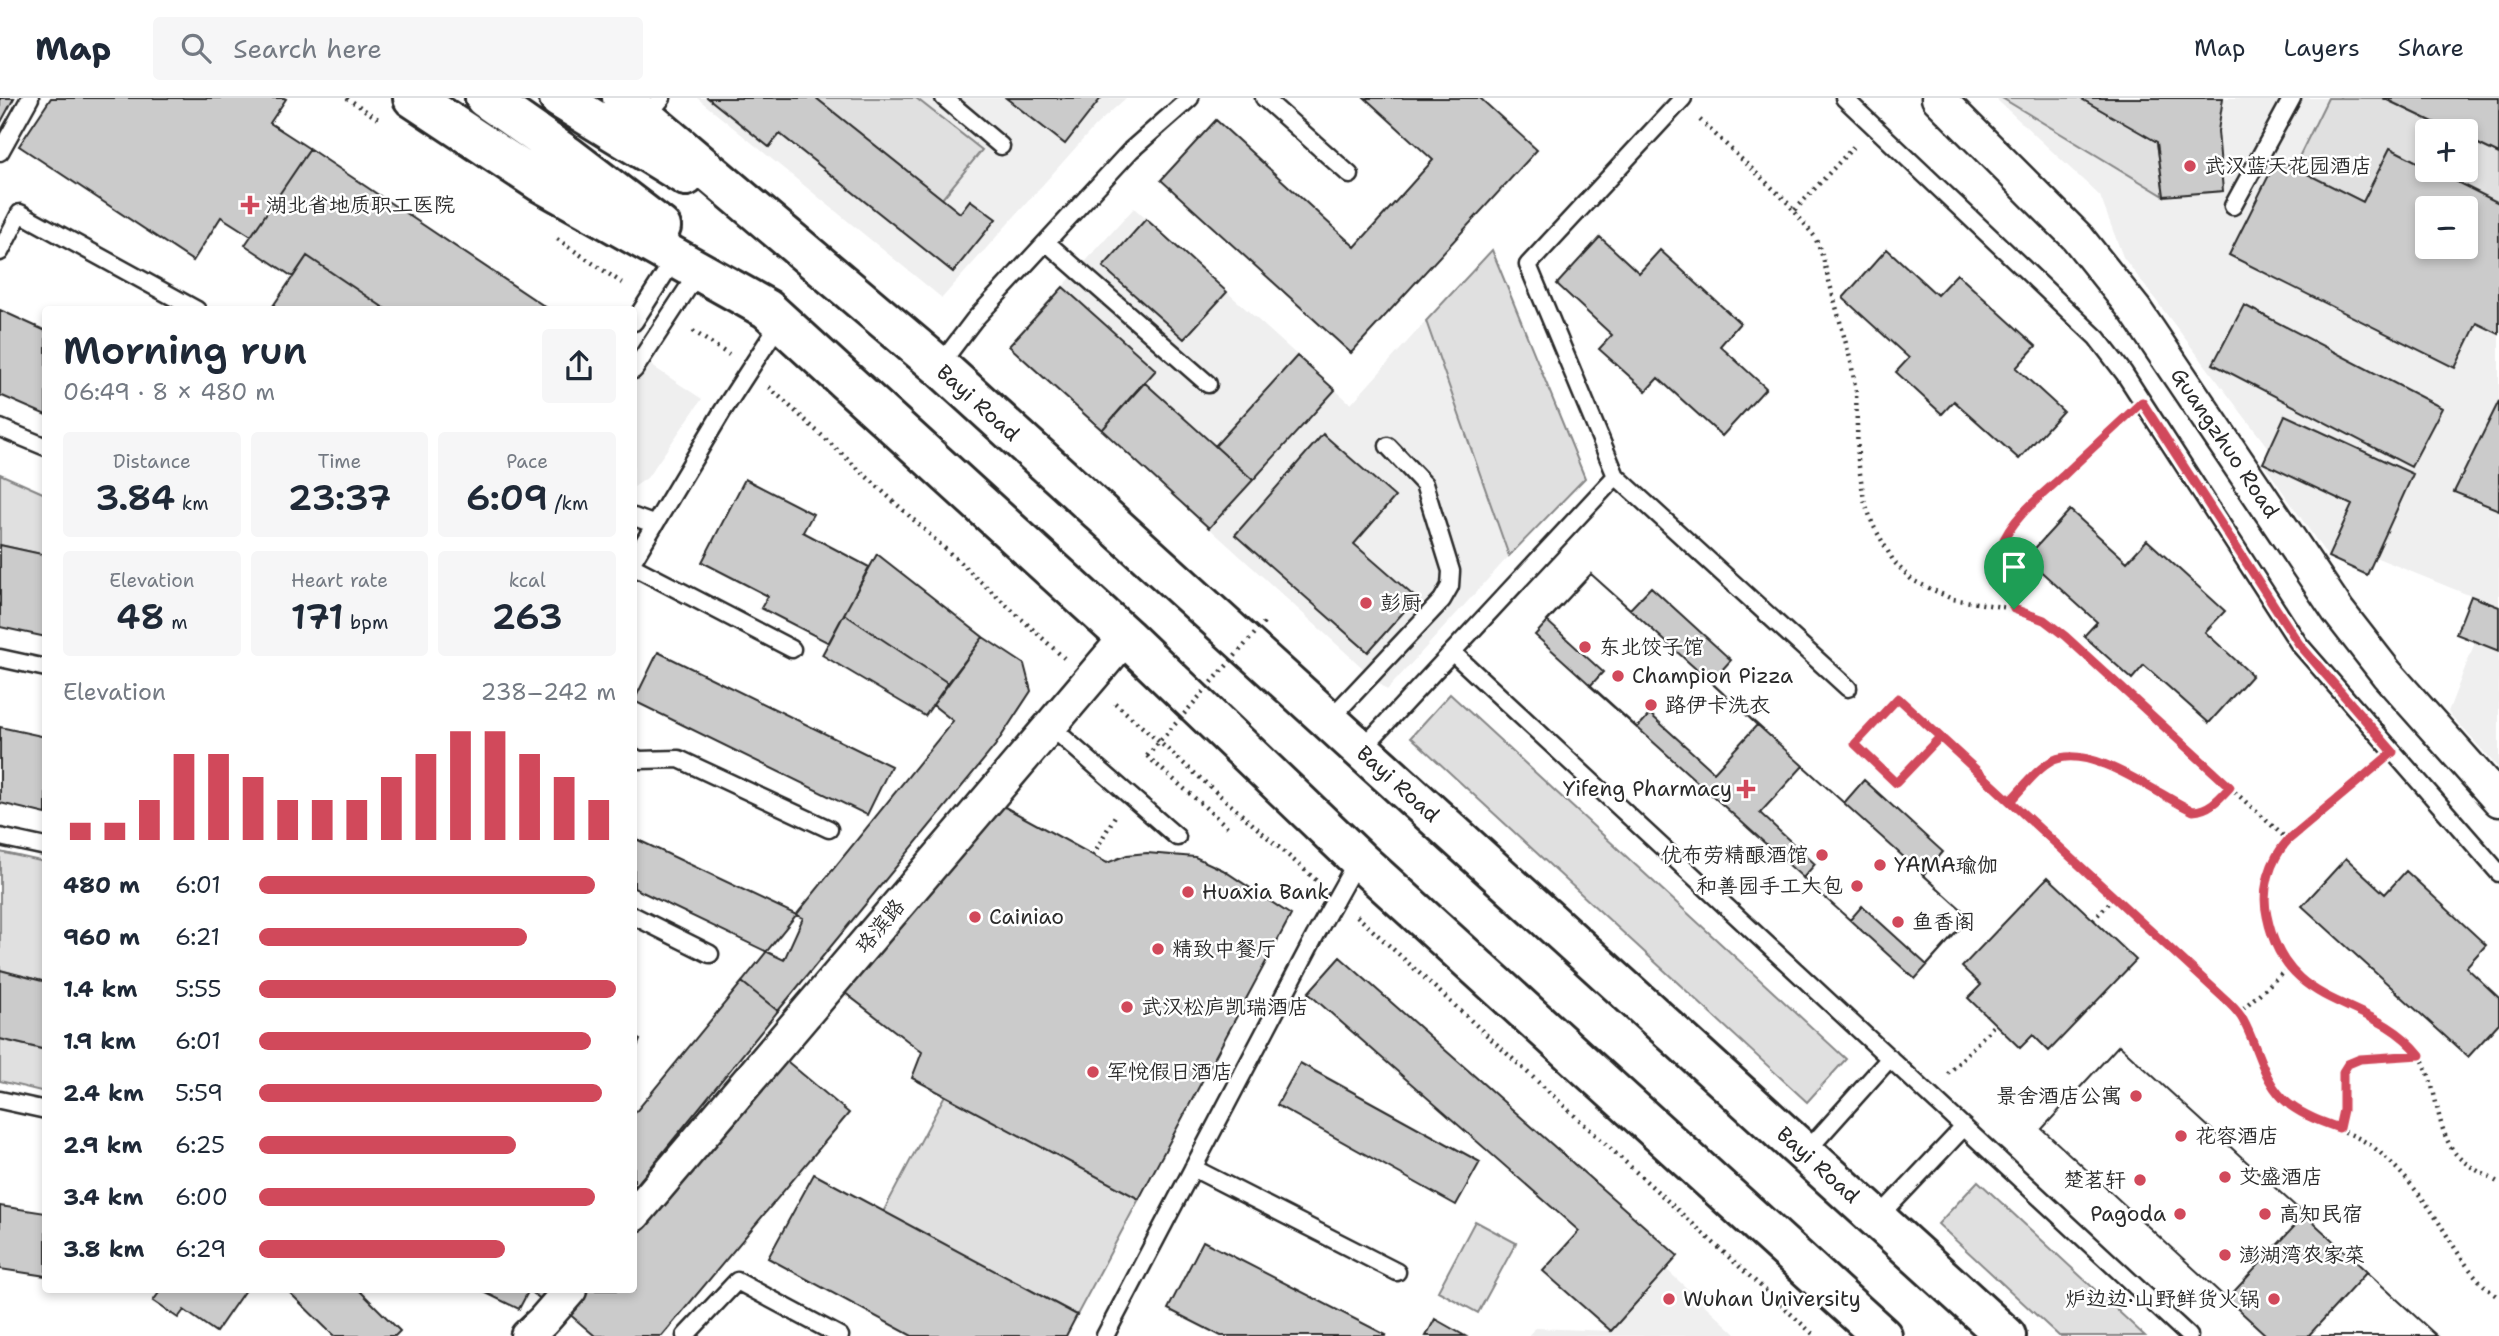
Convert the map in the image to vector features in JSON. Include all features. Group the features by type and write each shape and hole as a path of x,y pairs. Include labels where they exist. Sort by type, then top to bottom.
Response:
{"main road":[{"path":"412,98 540,182 774,315"},
{"path":"485,98 578,164 774,315 1126,637 1358,859 1882,1336"},
{"name":"Bayi Road","path":"559,98 786,237"},
{"name":"Bayi Road","path":"643,104 786,237 939,366 2006,1336"}],"street":[{"name":"Guangzhuo Road","path":"1938,98 2077,237 2135,310 2338,611 2387,674 2499,800"},
{"name":"珞滨路","path":"637,1211 1126,637"},
{"path":"527,1336 567,1293"}],"lane":[{"path":"0,152 30,98"},
{"path":"944,98 1001,146"},
{"path":"939,366 974,320 1131,150 1190,98"},
{"path":"1264,98 1350,175"},
{"path":"1844,98 2097,338 2124,373 2299,644 2499,873"},
{"path":"2233,206 2292,98"},
{"path":"1681,100 1528,264 1616,476 1848,688"},
{"path":"0,253 20,213 190,306"},
{"path":"1046,242 1208,384"},
{"path":"637,319 687,264"},
{"path":"637,364 687,264"},
{"path":"637,553 722,412 774,315"},
{"path":"0,428 42,445"},
{"path":"1328,721 1442,600 1450,586 1451,571 1424,484 1388,446"},
{"path":"1361,750 1616,476"},
{"path":"637,518 653,524"},
{"path":"637,569 792,649"},
{"path":"1452,652 2189,1336"},
{"path":"0,658 42,667"},
{"path":"1050,726 1177,837"},
{"path":"637,759 679,759 829,829"},
{"path":"0,837 42,846"},
{"path":"1105,1336 1358,859"},
{"path":"637,918 710,954"},
{"path":"1804,1154 1890,1058"},
{"path":"0,1100 42,1109"},
{"path":"1877,1219 1964,1127"},
{"path":"1193,1168 1397,1272"},
{"path":"685,1336 737,1281 840,1336"}],"path":[{"path":"1681,100 1795,210 1818,246 1844,330 1856,392 1860,479 1864,500 1882,544 1894,562 1912,580 1952,599 2014,609 2044,620 2065,636 2288,840"},
{"path":"1795,210 1873,125"},
{"path":"2014,609 1999,559 2001,547 2008,534 2040,498 2142,402"},
{"path":"1231,830 1147,756 1264,623"},
{"path":"1940,737 1896,783 1855,744 1898,698 2238,1013 2278,1094 2301,1112 2351,1133 2374,1147 2399,1170 2428,1207 2456,1252 2482,1285 2499,1298"},
{"path":"2393,752 2281,848 2268,878 2265,907 2269,928 2278,952 2288,968 2331,999 2394,1030 2409,1041 2420,1055 2430,1076 2454,1152 2499,1183"},
{"path":"2010,801 2055,759 2076,755 2095,759 2193,811 2210,807 2230,787"},
{"path":"1093,855 1127,794"},
{"path":"2093,920 2114,898"},
{"path":"2238,1013 2288,968"},
{"path":"1929,1095 1995,1024"},
{"path":"2339,1128 2343,1110 2343,1072 2348,1064 2360,1059 2420,1055"}],"shaded area":[{"path":"697,98 1126,98 1095,126 942,298"},
{"path":"816,98 916,98 982,150 942,199"},
{"path":"1995,98 2499,98 2499,769 2448,712 2475,642 2456,634 2471,596 2375,557 2328,557 2263,463 2269,449 2123,257 2100,196"},
{"path":"2002,98 2080,98 2157,142 2164,196"},
{"path":"2328,98 2383,98 2427,119 2415,119 2415,161 2390,148 2363,202 2294,167"},
{"path":"2478,144 2499,154 2499,203 2457,182 2478,182"},
{"path":"1134,208 1351,404 1426,321 1509,556 1387,690 1009,346"},
{"path":"1492,250 1585,478 1509,556 1426,321"},
{"path":"637,356 702,399 647,478 637,485"},
{"path":"0,474 42,493 42,554 0,545"},
{"path":"1450,694 1846,1059 1807,1102 1411,737"},
{"path":"0,852 42,861 42,981 0,970"},
{"path":"0,1039 42,1049 42,1091 0,1081"},
{"path":"945,1095 1139,1199 1077,1315 883,1212"},
{"path":"1978,1181 2145,1336 2059,1336 1938,1224"},
{"path":"1475,1221 1516,1243 1478,1313 1438,1291"},
{"name":"Wuhan University","path":"1666,1269 1738,1336 1528,1336 1535,1328 1611,1331"}],"building":[{"path":"0,98 14,98 1,122 0,122"},
{"path":"51,98 284,98 286,99 270,123 310,149 251,236 221,217 193,261 19,146"},
{"path":"708,98 816,98 960,213 970,200 996,219 953,272 780,134 769,147"},
{"path":"1006,98 1101,98 1065,144"},
{"path":"1365,98 1480,98 1537,150 1351,353 1161,180 1216,120 1355,247 1433,160"},
{"name":"武汉蓝天花园酒店","path":"2080,98 2223,98 2218,131 2223,191 2164,196 2157,142"},
{"path":"2383,98 2499,98 2499,154 2478,144 2478,119 2427,119"},
{"path":"2390,148 2415,161 2415,182 2457,182 2499,203 2499,334 2477,323 2455,368 2229,255 2277,159 2363,202"},
{"path":"310,149 544,306 381,306 307,256 293,277 245,245"},
{"path":"1146,219 1227,292 1184,339 1103,267"},
{"path":"1600,237 1639,273 1660,250 1740,323 1720,346 1766,388 1722,436 1658,378 1646,391 1599,349 1612,335 1557,284"},
{"path":"1887,249 1937,295 1957,274 2036,346 2016,368 2063,411 2019,459 1954,401 1942,414 1896,372 1909,358 1843,298"},
{"path":"307,256 381,306 273,306"},
{"path":"1063,287 1156,370 1102,430 1009,346"},
{"path":"2244,305 2442,408 2411,467 2213,364"},
{"path":"0,310 42,329 42,413 0,395"},
{"path":"1297,356 1335,390 1253,480 1215,446"},
{"path":"1144,382 1253,480 1209,528 1102,430"},
{"path":"2499,401 2499,510 2454,492"},
{"path":"2285,415 2413,474 2367,575 2328,557 2352,505 2263,463"},
{"path":"1323,434 1395,497 1354,544 1416,598 1368,652 1235,535"},
{"path":"745,479 813,514 803,532 869,567 829,643 761,608 768,596 702,562"},
{"path":"2070,510 2127,562 2147,540 2225,611 2205,632 2252,675 2209,723 2144,665 2132,679 2084,636 2097,622 2026,558"},
{"path":"0,545 42,554 42,636 0,627"},
{"path":"877,554 983,637 948,683 844,614"},
{"path":"1591,574 1970,917 1915,979 1535,635"},
{"path":"1591,574 1630,609 1651,587 1731,660 1711,682 1757,725 1714,772 1650,714 1637,728 1590,686 1603,672 1547,621"},
{"path":"2471,596 2499,607 2499,651 2456,634"},
{"path":"844,614 948,683 925,716 822,655"},
{"path":"983,637 1024,664 1031,691 995,746 778,1011 742,982 953,721 933,705"},
{"path":"658,652 891,766 867,815 637,702 637,695"},
{"path":"0,727 42,736 42,813 0,803"},
{"path":"1803,766 1844,803 1864,780 1943,852 1923,875 1970,917 1927,965 1862,906 1850,920 1803,878 1815,864 1760,813"},
{"path":"1003,806 1107,863 1127,855 1147,853 1195,857 1223,870 1291,915 1139,1199 912,1078 922,1052 840,989"},
{"path":"637,839 803,918 784,960 637,889"},
{"path":"2346,858 2385,894 2406,871 2486,945 2466,967 2499,998 2499,1023 2468,1057 2302,906"},
{"path":"2048,877 2136,960 2049,1051 2033,1035 2020,1048 1968,998 1981,985 1962,967"},
{"path":"1340,957 1678,1256 1611,1331 1543,1271 1579,1231 1308,993"},
{"path":"0,970 42,981 42,1049 0,1039"},
{"path":"742,982 778,1011 637,1184 637,1110"},
{"path":"2119,1045 2305,1215 2227,1299 2042,1129"},
{"path":"2119,1045 2437,1336 2267,1336 2042,1129"},
{"path":"782,1057 849,1113 662,1336 595,1336 568,1313 585,1293 637,1293 637,1230"},
{"path":"1300,1063 1480,1162 1456,1205 1277,1105"},
{"path":"814,1174 1077,1315 1066,1336 912,1336 768,1258"},
{"path":"0,1206 42,1212 42,1275 0,1269"},
{"path":"1203,1241 1386,1335 1221,1336 1168,1309"},
{"path":"2367,1272 2437,1336 2308,1336"},
{"path":"159,1293 243,1293 216,1332 184,1310 178,1318 153,1301"},
{"path":"290,1293 362,1293 400,1331 395,1336 334,1336"},
{"path":"486,1293 527,1293 519,1309"},
{"path":"533,1293 548,1293 542,1300"},
{"path":"1435,1319 1465,1336 1426,1336"}],"place":[{"name":"武汉蓝天花园酒店","path":"2190,166"},
{"name":"湖北省地质职工医院","path":"250,205"},
{"name":"彭厨","path":"1366,603"},
{"name":"东北饺子馆","path":"1585,647"},
{"name":"Champion Pizza","path":"1618,676"},
{"name":"路伊卡洗衣","path":"1651,705"},
{"name":"Yifeng Pharmacy","path":"1746,789"},
{"name":"优布劳精酿酒馆","path":"1822,855"},
{"name":"YAMA瑜伽","path":"1880,865"},
{"name":"和善园手工大包","path":"1857,886"},
{"name":"Huaxia Bank","path":"1188,892"},
{"name":"Cainiao","path":"975,917"},
{"name":"鱼香阁","path":"1898,922"},
{"name":"精致中餐厅","path":"1158,949"},
{"name":"武汉松庐凯瑞酒店","path":"1127,1007"},
{"name":"军悦假日酒店","path":"1093,1072"},
{"name":"景舍酒店公寓","path":"2136,1096"},
{"name":"花容酒店","path":"2181,1136"},
{"name":"艾盛酒店","path":"2225,1177"},
{"name":"楚茗轩","path":"2140,1180"},
{"name":"Pagoda","path":"2180,1214"},
{"name":"高知民宿","path":"2265,1214"},
{"name":"澎湖湾农家菜","path":"2225,1255"},
{"name":"Wuhan University","path":"1669,1299"},
{"name":"炉边边·山野鲜货火锅","path":"2274,1299"}],"route":[{"path":"2142,402 2299,644 2393,752 2288,840 2273,866 2265,893 2269,928 2278,952 2288,968 2331,999 2394,1030 2409,1041 2420,1055 2360,1059 2348,1064 2343,1072 2343,1110 2339,1128 2301,1112 2278,1094 2265,1072 2243,1020 2226,1000 1940,737 1896,783 1855,744 1898,698 2010,801 2055,759 2076,755 2095,759 2193,811 2204,810 2216,803 2230,787 2065,636 2044,620 2014,609 1999,559 2001,547 2008,534 2040,498 2142,402"}]}
